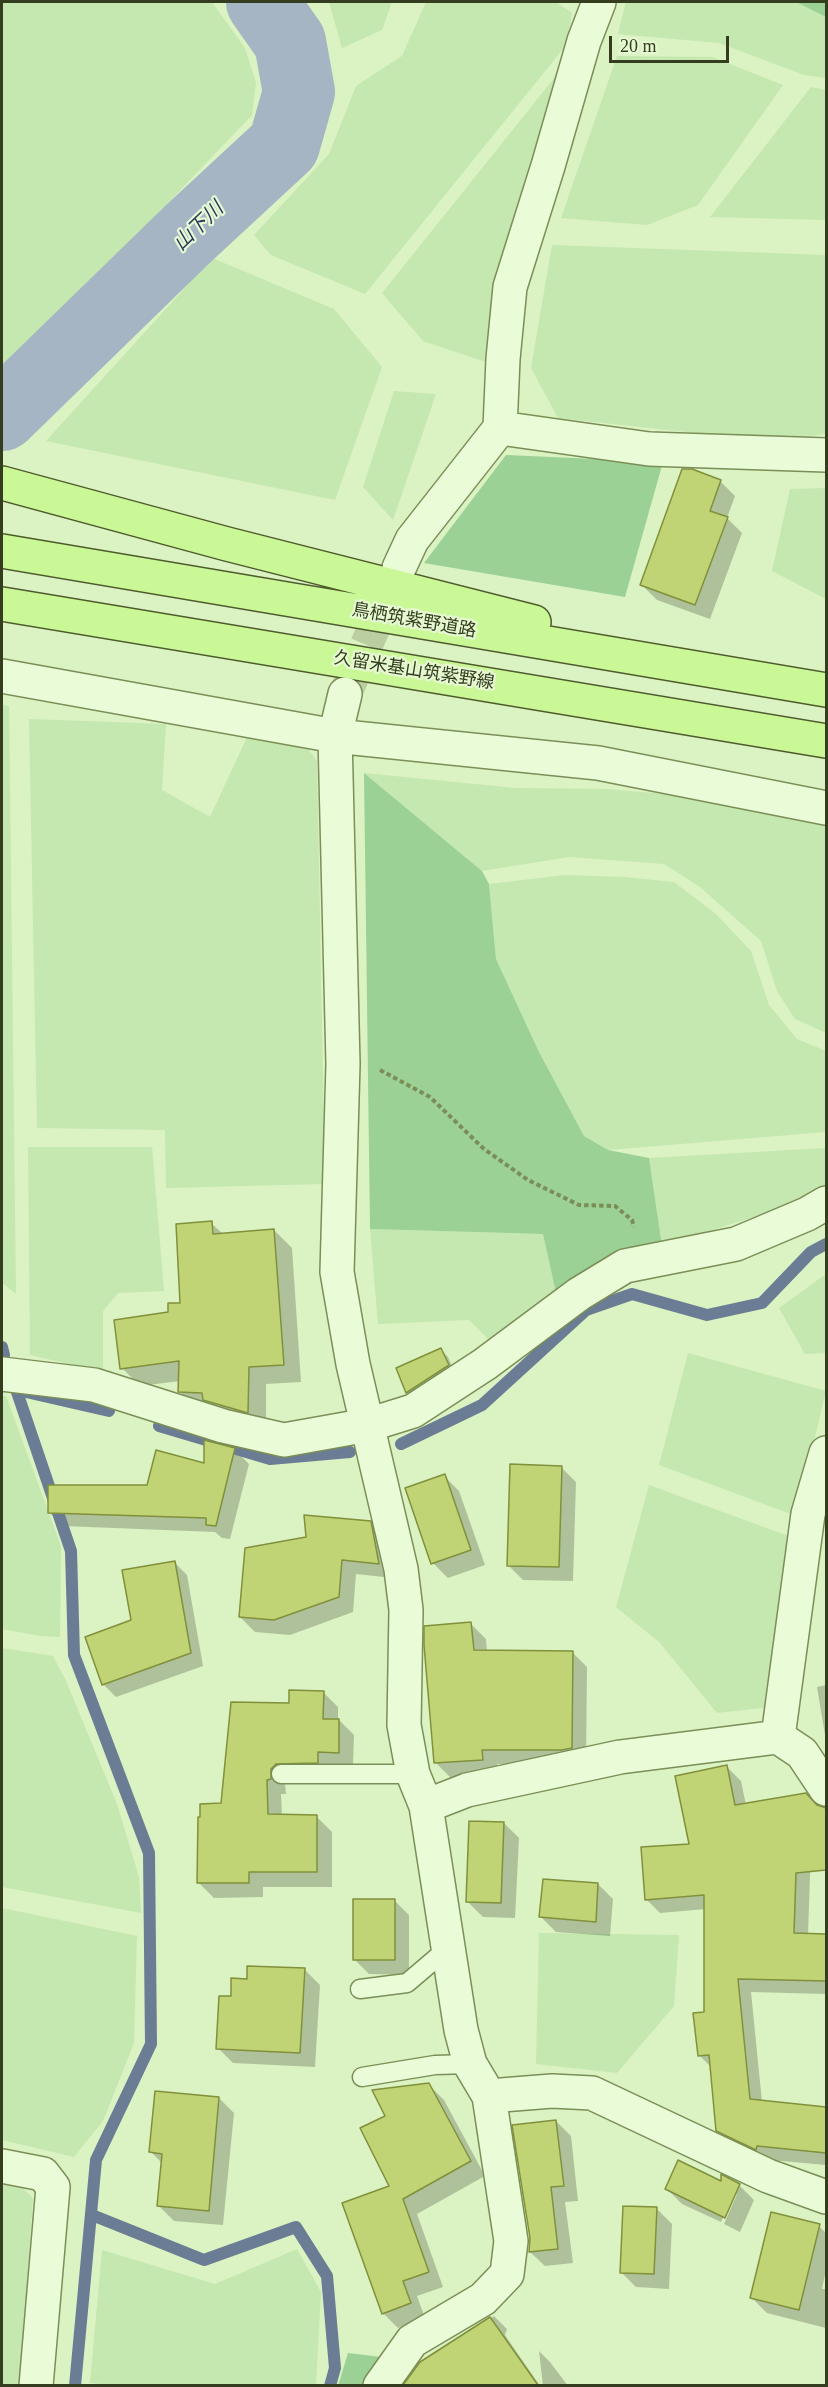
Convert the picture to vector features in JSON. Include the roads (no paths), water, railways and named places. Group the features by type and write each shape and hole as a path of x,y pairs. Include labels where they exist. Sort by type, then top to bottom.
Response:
{"main road":[{"path":"2,483 319,568 811,688"},
{"name":"鳥栖筑紫野道路","path":"2,551 811,688"},
{"name":"久留米基山筑紫野線","path":"14,606 826,741"}],"street":[{"path":"399,568 412,540 500,428 503,358 510,286 584,41 599,2"},
{"path":"500,428 649,449 826,455"},
{"path":"2,676 336,736 598,763 826,808"},
{"path":"345,694 336,736 343,1064 337,1272 353,1364 401,1569 406,1610 404,1725 413,1774 426,1806 460,2030 470,2064 489,2096 511,2241 507,2274 483,2299 412,2341 380,2385"},
{"path":"2,1374 94,1385 223,1426 284,1440 368,1425 413,1411 485,1364 579,1294 625,1266 736,1244 807,1214 826,1203"},
{"path":"778,1737 808,1514 826,1453"},
{"path":"426,1806 467,1790 620,1757 778,1737 802,1753 826,1790"},
{"path":"489,2096 552,2091 592,2093 768,2176 826,2197"},
{"path":"2,2166 43,2174 52,2187 36,2385"}],"lane":[{"path":"280,1774 413,1774"},
{"path":"360,1989 407,1983 447,1949"},
{"path":"362,2077 435,2065 470,2064"}],"waterway":[{"name":"山下川","path":"2,415 190,232 284,145 299,92 290,42 262,2"},
{"path":"401,1444 482,1405 586,1310 632,1294 707,1315 762,1303 811,1252 826,1244"},
{"path":"2,1347 4,1355"},
{"path":"16,1389 71,1551 74,1655 149,1853 151,2044 96,2160 75,2386"},
{"path":"26,1392 109,1411"},
{"path":"159,1426 270,1459 350,1452"},
{"path":"92,2215 204,2260 296,2227 327,2276 335,2368 330,2386"}],"tunnel":[{"path":"347,690 391,588"}]}
